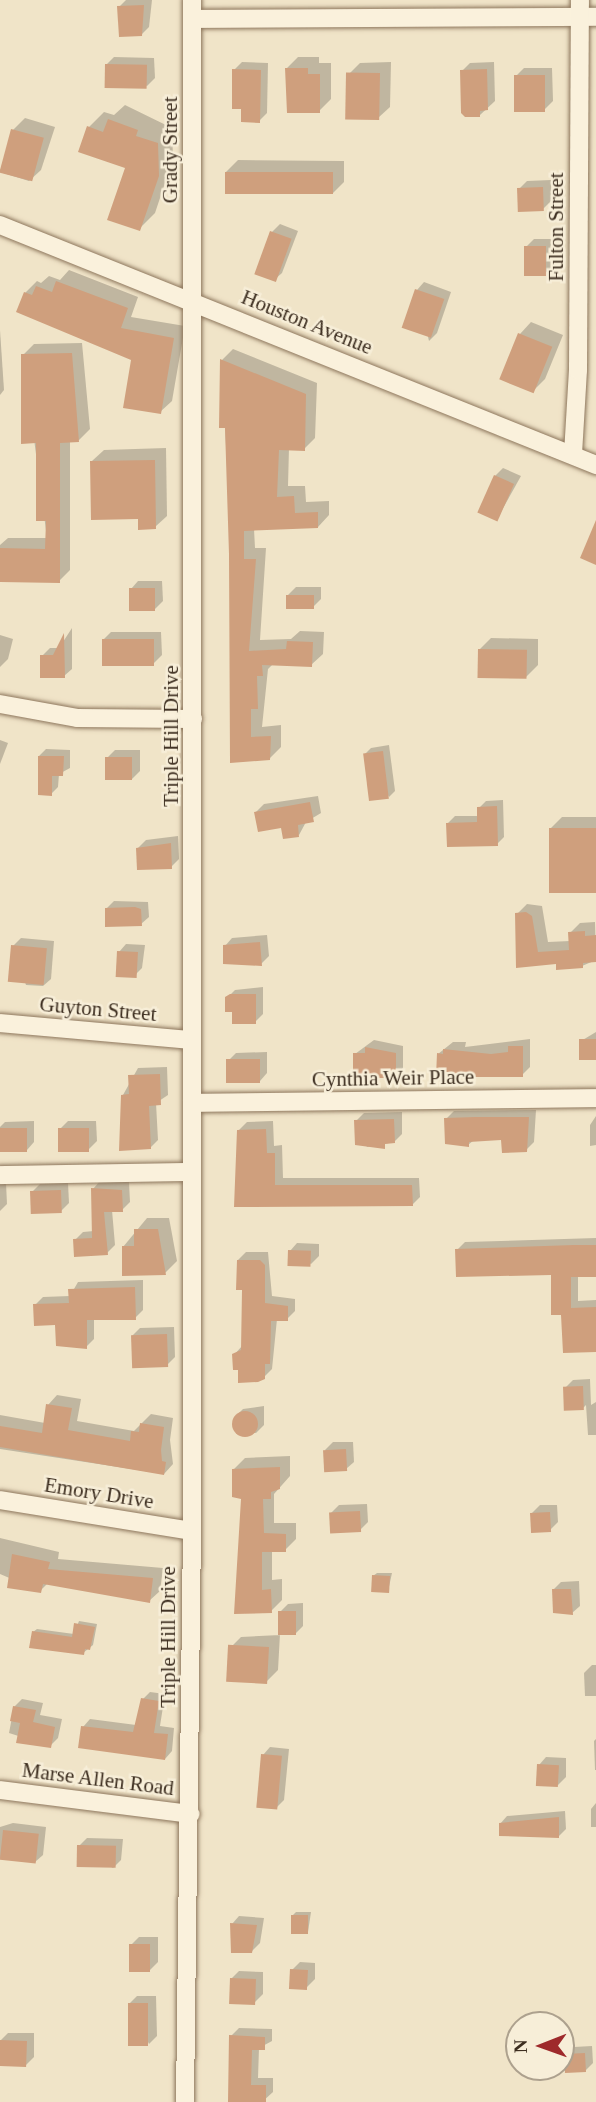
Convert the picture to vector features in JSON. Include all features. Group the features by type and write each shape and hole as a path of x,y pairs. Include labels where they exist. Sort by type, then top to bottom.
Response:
{"street":[{"name":"Grady Street","path":"192,0 193,300"},
{"path":"192,19 585,11"},
{"name":"Fulton Street","path":"573,454 585,11"},
{"name":"Houston Avenue","path":"0,225 193,300 596,465"},
{"name":"Triple Hill Drive","path":"185,2102 192,1531 193,300"},
{"path":"0,704 77,718 193,719"},
{"name":"Guyton Street","path":"0,1023 191,1040"},
{"name":"Cynthia Weir Place","path":"192,1103 596,1098"},
{"path":"0,1175 191,1171"},
{"name":"Emory Drive","path":"0,1500 192,1531"},
{"name":"Marse Allen Road","path":"0,1790 190,1814"}],"building":[{"path":"144,5 142,36 119,37 117,6"},
{"path":"105,64 147,65 147,89 105,88"},
{"path":"285,68 308,68 308,74 320,74 320,113 287,113"},
{"path":"232,69 261,70 260,123 241,122 241,109 232,109"},
{"path":"487,69 488,110 480,111 480,117 465,117 461,113 460,70"},
{"path":"346,72 380,73 379,120 345,119"},
{"path":"514,75 545,75 545,112 514,112"},
{"path":"108,119 138,130 136,136 158,143 159,176 140,231 107,220 125,168 78,152 87,126 103,132"},
{"path":"11,129 44,138 32,181 0,173"},
{"path":"225,172 333,172 333,194 225,194"},
{"path":"543,187 544,211 518,212 517,188"},
{"path":"270,231 292,239 276,282 254,274"},
{"path":"524,246 546,246 546,276 524,276"},
{"path":"56,281 128,308 121,328 174,338 161,414 123,408 131,360 16,312 24,292 32,295 36,286 52,292"},
{"path":"415,289 444,299 431,338 402,328"},
{"path":"518,333 552,347 534,393 499,379"},
{"path":"72,353 79,442 60,443 60,583 0,582 0,548 45,549 46,521 36,521 36,443 21,444 21,354"},
{"path":"220,359 306,394 305,451 279,450 277,497 294,496 295,513 318,512 318,528 244,531 244,559 256,559 249,651 286,649 287,641 313,642 312,667 262,665 263,676 257,676 258,709 251,709 251,737 271,736 270,760 230,763 229,554 225,428 219,428"},
{"path":"155,460 156,529 138,530 138,519 91,520 90,461"},
{"path":"494,475 514,484 497,521 477,512"},
{"path":"596,520 596,565 580,558"},
{"path":"129,588 155,588 155,611 129,611"},
{"path":"286,595 314,595 314,609 286,609"},
{"path":"64,633 65,678 40,678 40,655 53,655"},
{"path":"102,639 154,639 154,666 102,666"},
{"path":"478,649 527,650 526,679 477,678"},
{"path":"383,751 389,799 369,801 363,753"},
{"path":"38,756 64,756 63,776 52,776 52,796 38,795"},
{"path":"105,757 132,757 132,780 105,780"},
{"path":"310,802 314,822 298,825 299,837 283,839 281,828 258,832 254,812"},
{"path":"497,806 498,846 447,847 446,823 477,822 477,807"},
{"path":"549,828 596,828 596,893 549,893"},
{"path":"171,843 172,869 137,870 136,848"},
{"path":"105,908 141,909 142,926 105,927"},
{"path":"526,912 532,916 538,952 569,950 568,932 585,931 585,936 596,935 596,962 583,963 583,968 556,970 556,964 516,968 515,913"},
{"path":"260,942 262,966 223,964 223,945"},
{"path":"11,945 47,948 44,985 8,982"},
{"path":"117,951 138,952 137,978 116,977"},
{"path":"230,994 256,994 256,1024 232,1024 232,1012 225,1012 225,997"},
{"path":"579,1039 596,1039 596,1060 579,1060"},
{"path":"508,1046 523,1046 523,1077 436,1077 437,1053 443,1054 443,1049 491,1054 508,1052"},
{"path":"365,1047 396,1053 396,1078 353,1078 353,1053 365,1053"},
{"path":"226,1059 260,1059 260,1083 226,1083"},
{"path":"160,1074 161,1105 149,1106 151,1149 119,1151 121,1095 129,1094 128,1075"},
{"path":"529,1117 527,1152 502,1153 501,1140 469,1142 469,1147 445,1144 444,1118"},
{"path":"394,1119 395,1143 385,1144 385,1149 355,1145 354,1120"},
{"path":"0,1128 27,1128 27,1152 0,1152"},
{"path":"58,1128 89,1128 89,1152 58,1152"},
{"path":"266,1129 267,1153 275,1153 275,1185 412,1185 413,1206 234,1207 237,1130"},
{"path":"91,1188 122,1190 123,1212 104,1212 108,1255 74,1257 73,1239 92,1238"},
{"path":"61,1190 62,1213 31,1214 30,1191"},
{"path":"134,1229 158,1229 166,1275 122,1276 122,1246 134,1246"},
{"path":"596,1245 596,1277 571,1277 571,1308 596,1307 596,1352 563,1353 561,1315 551,1315 551,1275 456,1277 455,1249"},
{"path":"288,1250 311,1251 310,1267 287,1266"},
{"path":"237,1260 260,1260 265,1265 265,1303 288,1306 288,1321 271,1321 270,1364 265,1364 265,1379 258,1382 238,1383 238,1370 233,1370 232,1354 241,1350 242,1290 236,1290"},
{"path":"135,1287 136,1320 87,1320 87,1349 56,1346 55,1325 34,1326 33,1304 69,1303 68,1289"},
{"path":"167,1334 168,1367 132,1368 131,1335"},
{"path":"583,1386 584,1410 564,1411 563,1387"},
{"path":"46,1404 72,1408 68,1430 130,1441 131,1431 139,1432 140,1423 164,1427 161,1450 162,1461 166,1462 164,1475 0,1447 0,1426 42,1433"},
{"path":"245,1411 254,1415 258,1424 254,1433 245,1437 236,1433 232,1424 236,1415"},
{"path":"346,1449 347,1471 324,1472 323,1450"},
{"path":"280,1467 280,1489 271,1492 271,1499 263,1499 264,1533 286,1534 286,1552 262,1552 262,1590 271,1589 272,1613 234,1614 241,1499 232,1497 232,1469"},
{"path":"360,1511 361,1532 330,1534 329,1513"},
{"path":"550,1512 551,1532 531,1533 530,1513"},
{"path":"12,1554 50,1562 48,1569 153,1578 150,1603 43,1584 41,1593 7,1588"},
{"path":"372,1575 390,1576 389,1593 371,1592"},
{"path":"552,1589 571,1589 573,1615 553,1613"},
{"path":"278,1611 296,1611 296,1635 278,1635"},
{"path":"74,1623 95,1627 90,1650 85,1649 84,1655 29,1648 32,1631 72,1637"},
{"path":"228,1645 269,1647 267,1684 226,1682"},
{"path":"141,1698 159,1701 154,1733 168,1734 165,1760 78,1748 81,1726 133,1732"},
{"path":"13,1706 36,1710 33,1722 55,1727 51,1748 16,1743 20,1723 10,1721"},
{"path":"261,1754 282,1756 277,1810 256,1808"},
{"path":"537,1764 559,1765 558,1787 536,1786"},
{"path":"559,1817 559,1838 499,1836 499,1823"},
{"path":"3,1830 39,1834 36,1864 0,1860"},
{"path":"77,1845 116,1846 116,1868 77,1867"},
{"path":"291,1915 308,1915 308,1934 291,1934"},
{"path":"230,1923 257,1925 252,1953 231,1953"},
{"path":"129,1944 150,1944 150,1972 129,1972"},
{"path":"290,1969 308,1970 307,1990 289,1989"},
{"path":"230,1978 256,1979 255,2005 229,2004"},
{"path":"128,2003 148,2003 148,2046 128,2046"},
{"path":"229,2035 265,2037 265,2050 252,2050 251,2085 266,2085 266,2102 228,2102"},
{"path":"0,2040 27,2041 26,2067 0,2066"},
{"path":"585,2053 586,2072 575,2073 575,2054"}]}
